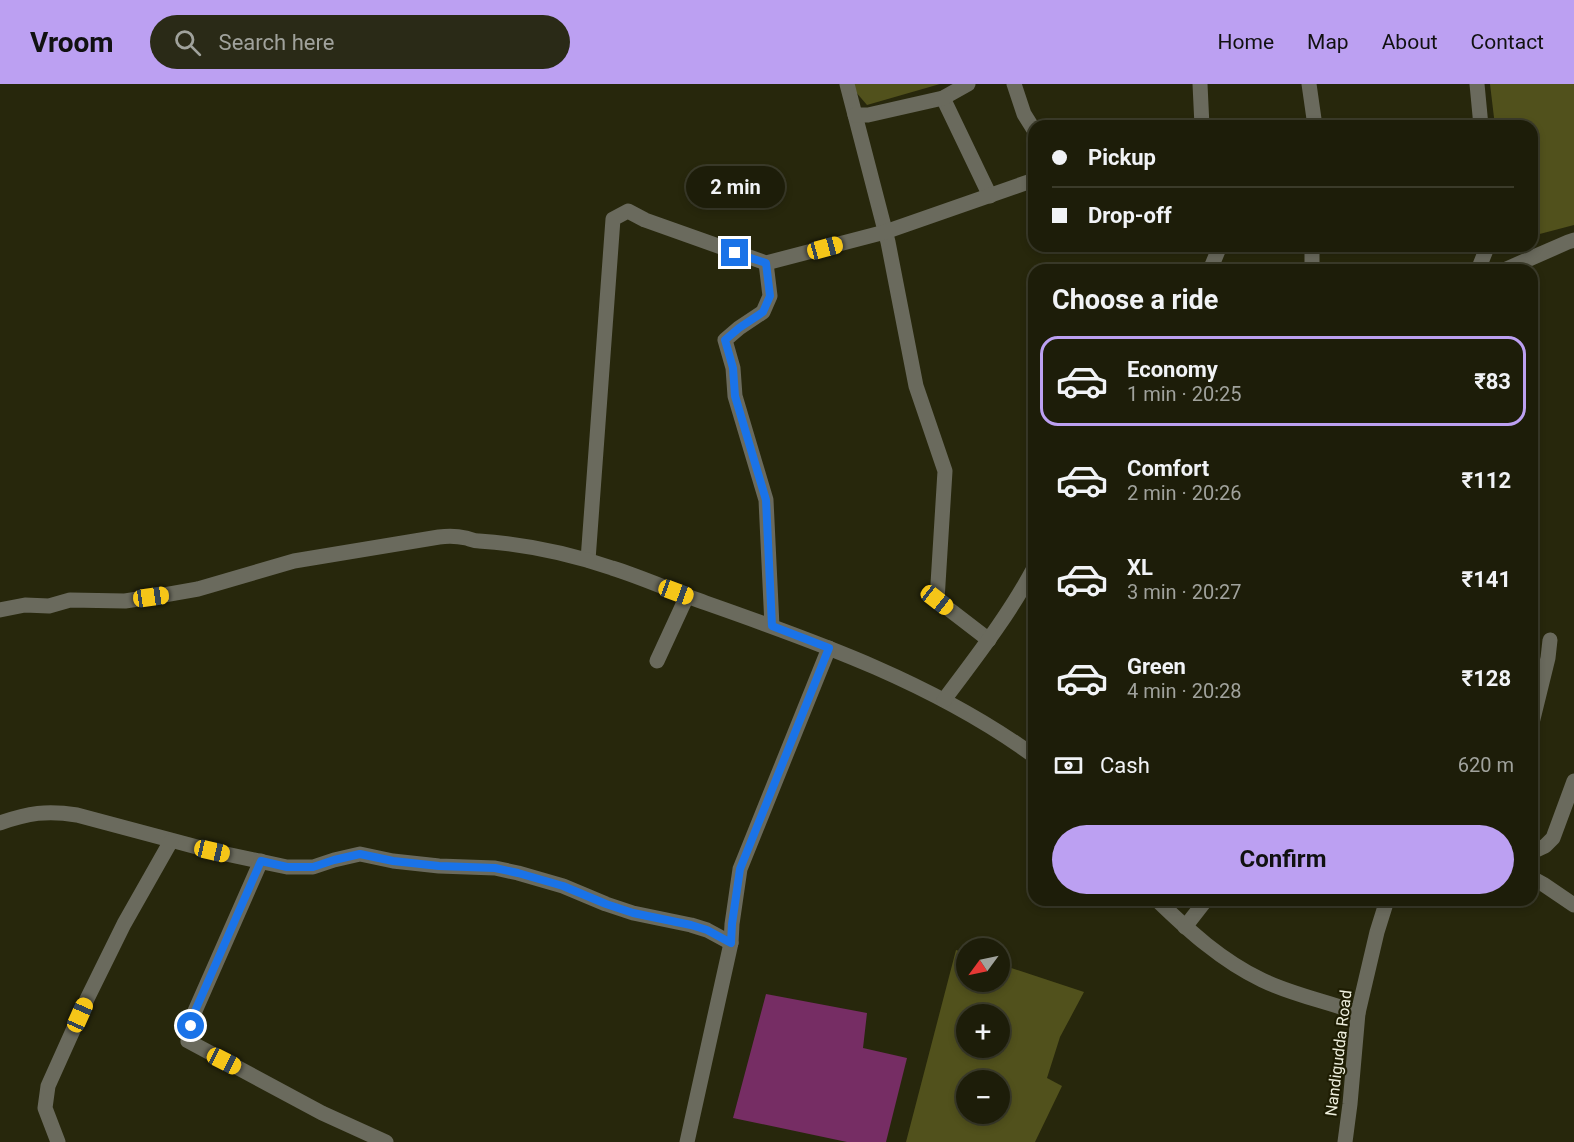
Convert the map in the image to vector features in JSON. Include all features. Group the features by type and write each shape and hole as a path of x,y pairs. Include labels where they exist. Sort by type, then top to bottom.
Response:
{"street":[{"path":"847,84 885,232 916,386 945,471 937,600 989,640"},
{"path":"855,115 868,115 943,98 968,84"},
{"path":"1014,84 1028,120"},
{"path":"1200,84 1202,120"},
{"path":"1309,84 1314,120"},
{"path":"1477,84 1480,120"},
{"path":"943,98 990,196"},
{"path":"588,560 613,219 628,211 666,228 766,263 885,232 1028,182"},
{"path":"1518,264 1574,240"},
{"path":"766,263 770,296 763,312 725,340 733,368 735,396 766,500 772,626"},
{"path":"0,610 25,605 49,606 70,600 125,601 164,595 198,589 294,561 445,537 532,546 614,568 884,670 998,730 1028,752"},
{"path":"944,700 989,640 1028,578"},
{"path":"657,661 687,596"},
{"path":"1538,699 1550,640"},
{"path":"687,1142 731,943 740,869 829,648"},
{"path":"1538,849 1545,846 1552,838 1574,781"},
{"path":"0,824 23,816 52,812 77,815 171,841 287,867 313,867 360,854 393,861 439,866 495,868 563,886 633,913 707,930 731,943"},
{"path":"58,1142 45,1108 48,1086 124,924 171,841"},
{"path":"261,861 195,1011 188,1041 322,1113 386,1142"},
{"path":"1538,881 1574,905"},
{"path":"1163,906 1215,952 1263,981 1358,1012"},
{"path":"1185,927 1201,906"},
{"name":"Nandigudda Road","path":"1345,1142 1358,1012 1385,906"}],"shaded area":[{"path":"854,84 940,84 867,105 855,91"},
{"path":"1490,84 1574,84 1574,225 1538,234 1538,120 1494,120"},
{"path":"956,950 956,992 1010,992 1010,968 1084,992 1060,1037 1047,1078 1062,1086 1035,1142 906,1142"}],"building":[{"path":"766,994 867,1013 863,1048 907,1058 886,1142 847,1142 733,1118"}],"route":[{"path":"191,1026 195,1011 261,861 300,868 313,867 360,854 393,861 439,866 495,868 563,886 633,913 707,930 731,943 740,869 829,648 772,626 766,500 735,396 733,368 725,340 763,312 770,296 766,263 735,253"}]}
